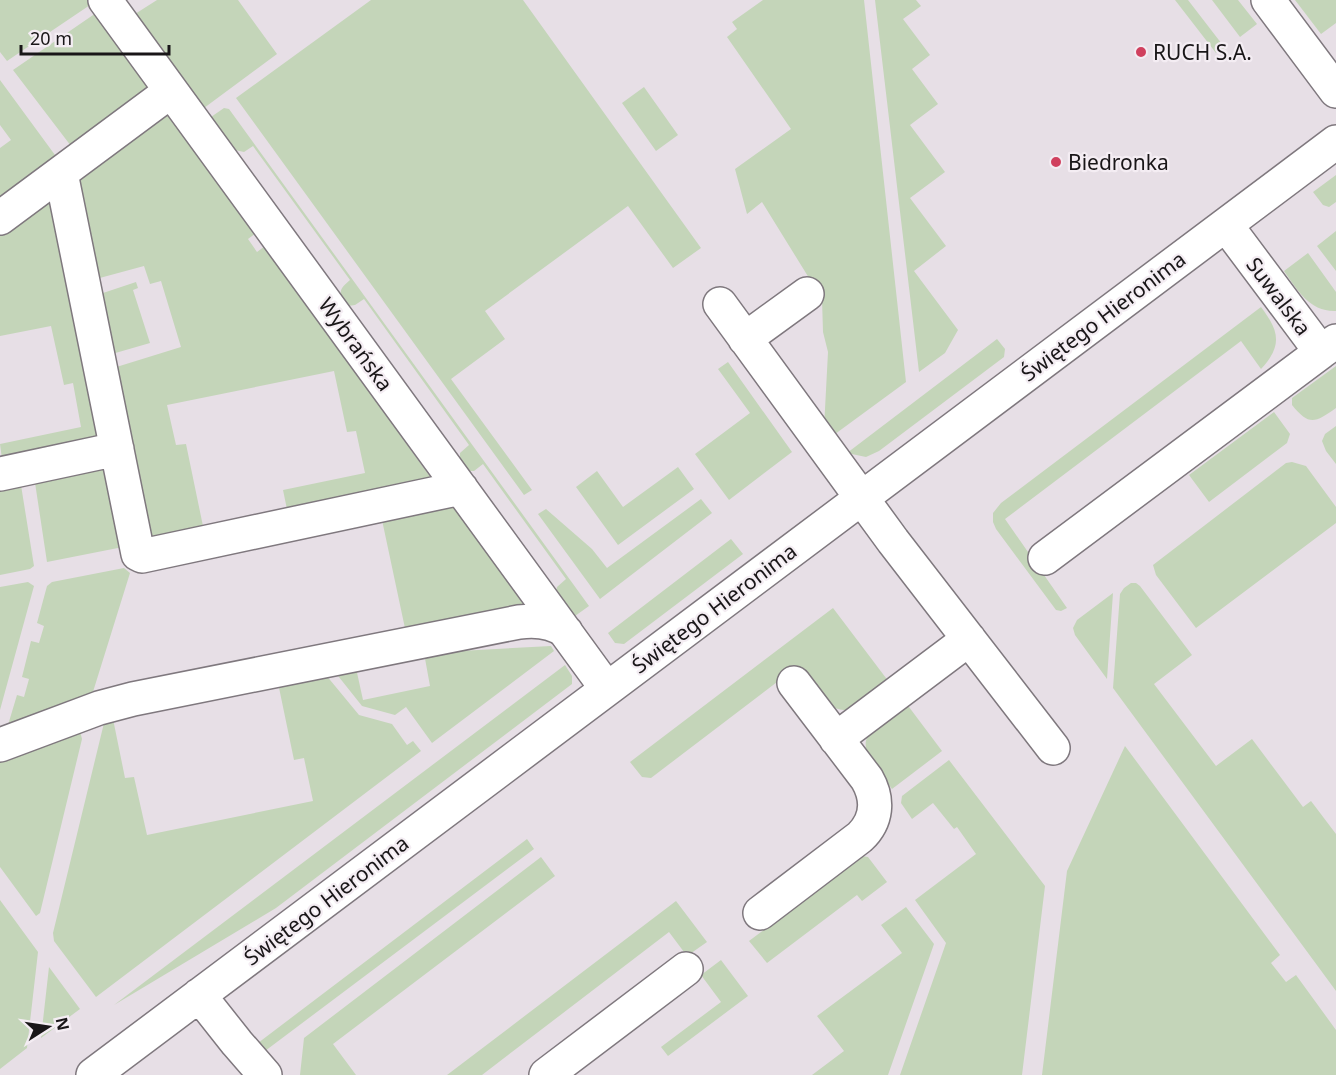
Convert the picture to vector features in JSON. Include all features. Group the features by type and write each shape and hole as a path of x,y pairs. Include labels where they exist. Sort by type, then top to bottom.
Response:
{"street":[{"name":"Wybrańska","path":"105,0 607,689"},
{"path":"1268,0 1336,91"},
{"path":"0,218 171,91"},
{"name":"Świętego Hieronima","path":"93,1075 1336,142"},
{"path":"61,173 138,555 461,488"},
{"name":"Suwalska","path":"1226,225 1329,346"},
{"path":"745,339 807,294"},
{"path":"720,304 861,498 1053,748"},
{"path":"1045,558 1329,346"},
{"path":"0,474 117,449"},
{"path":"0,745 99,708 133,699 507,624 526,621 543,622 557,626 566,632"},
{"path":"836,739 969,639"},
{"path":"760,913 860,837 872,821 875,807 871,786 794,683"},
{"path":"546,1075 686,969"},
{"path":"199,995 265,1075"}],"green space":[{"path":"0,0 87,0 90,5 7,61 0,52"},
{"path":"157,0 238,0 277,54 204,108 135,14"},
{"path":"371,0 523,0 701,248 673,268 628,206 485,311 505,339 451,379 532,490 524,495 236,98"},
{"path":"763,0 864,0 906,382 831,437 824,428 828,352 823,332 822,299 762,202 747,214 735,169 791,129 727,37 737,29 732,22"},
{"path":"875,0 916,0 921,6 903,19 930,55 912,69 938,104 910,125 945,172 910,198 946,246 914,271 958,330 945,353 919,372"},
{"path":"1175,0 1188,0 1225,48 1216,53"},
{"path":"1212,0 1238,0 1257,24 1240,37"},
{"path":"1295,0 1336,0 1336,23 1321,34"},
{"path":"96,13 148,88 71,146 13,70"},
{"path":"0,80 56,159 0,204 0,148 11,140 0,125"},
{"path":"644,87 678,135 656,151 622,103"},
{"path":"224,108 229,109 589,606 575,616 570,615 556,592 557,587 566,579 483,464 474,471 468,471 460,462 460,453 469,445 364,299 355,305 348,306 345,302 341,289 350,280 253,146 244,152 235,150 211,117"},
{"path":"166,114 256,233 248,239 257,252 265,246 431,478 288,514 283,490 365,473 356,431 347,432 334,371 167,405 176,445 186,444 204,531 145,543 110,369 181,347 161,281 150,284 144,266 96,279 73,184"},
{"path":"1336,175 1336,202 1329,207 1323,205 1313,192"},
{"path":"51,196 102,439 2,459 0,444 81,427 73,383 64,385 51,326 0,336 0,232"},
{"path":"1336,231 1336,271 1317,246"},
{"path":"1308,253 1336,292 1336,311 1319,308 1305,299 1284,271"},
{"path":"136,282 138,288 133,290 150,343 105,356 100,294"},
{"path":"1261,307 1272,323 1276,338 1273,353 1261,369 1241,341 1005,519 1067,608 1061,611 1056,610 996,529 993,513 1001,503"},
{"path":"997,339 1005,349 1004,357 879,451 866,457 847,453"},
{"path":"728,362 792,452 729,500 695,454 750,413 718,369"},
{"path":"1336,366 1336,408 1323,417 1308,419 1292,405 1292,398"},
{"path":"1274,412 1290,434 1287,443 1209,502 1189,475"},
{"path":"1336,426 1336,464 1322,441 1325,434"},
{"path":"1292,462 1306,466 1336,507 1336,523 1196,628 1156,575 1153,565 1286,463"},
{"path":"105,463 128,546 47,562 34,476"},
{"path":"678,467 694,489 618,545 576,487 597,471 623,507"},
{"path":"20,479 34,566 30,569 0,575 0,483"},
{"path":"701,499 712,513 600,599 538,514 546,509 592,549 607,568"},
{"path":"453,506 526,606 406,633 382,520"},
{"path":"731,539 743,554 624,644 615,643 608,633"},
{"path":"124,568 130,573 92,695 8,725 17,695 24,697 29,679 22,677 31,641 39,643 44,626 37,623 47,586 52,582"},
{"path":"28,582 34,586 0,710 0,587"},
{"path":"1131,583 1140,586 1192,655 1154,684 1216,766 1252,739 1303,807 1311,801 1336,834 1336,991 1113,688 1120,594"},
{"path":"1113,593 1107,679 1075,635 1073,628 1077,620"},
{"path":"833,608 889,682 859,705 842,710 819,696 798,666 651,778 642,777 630,762"},
{"path":"551,646 554,651 432,743 406,707 395,715 362,706 331,667 356,668 363,700 430,686 424,653"},
{"path":"565,665 572,676 572,684 276,908 114,1005"},
{"path":"321,669 359,715 392,724 407,745 413,741 421,751 96,997 54,941 53,933 104,723 112,714 125,778 134,777 147,835 313,801 304,758 294,760 277,678"},
{"path":"906,703 942,751 892,789 871,759 866,749 866,741 878,726"},
{"path":"80,731 82,739 40,913 36,916 0,867 0,757"},
{"path":"1125,746 1280,955 1271,963 1286,982 1296,975 1336,1030 1336,1075 1042,1075 1067,871"},
{"path":"949,760 1045,886 1022,1075 900,1075 946,943 915,900 976,854 957,827 954,829 933,803 912,819 901,803 902,796"},
{"path":"527,839 534,849 265,1051 258,1043"},
{"path":"862,856 868,857 887,882 862,901 857,895 767,963 749,941"},
{"path":"541,857 555,876 333,1044 356,1075 300,1075 304,1038"},
{"path":"0,900 38,952 27,1048 0,1069"},
{"path":"676,901 707,942 687,956 669,932 482,1075 447,1075"},
{"path":"906,907 934,944 888,1075 812,1075 844,1051 817,1016 902,953 881,925"},
{"path":"721,960 748,996 668,1056 661,1047 721,1002 701,975"},
{"path":"49,967 80,1009 41,1038"}],"place":[{"name":"RUCH S.A.","path":"1141,52"},
{"name":"Biedronka","path":"1056,162"}]}
